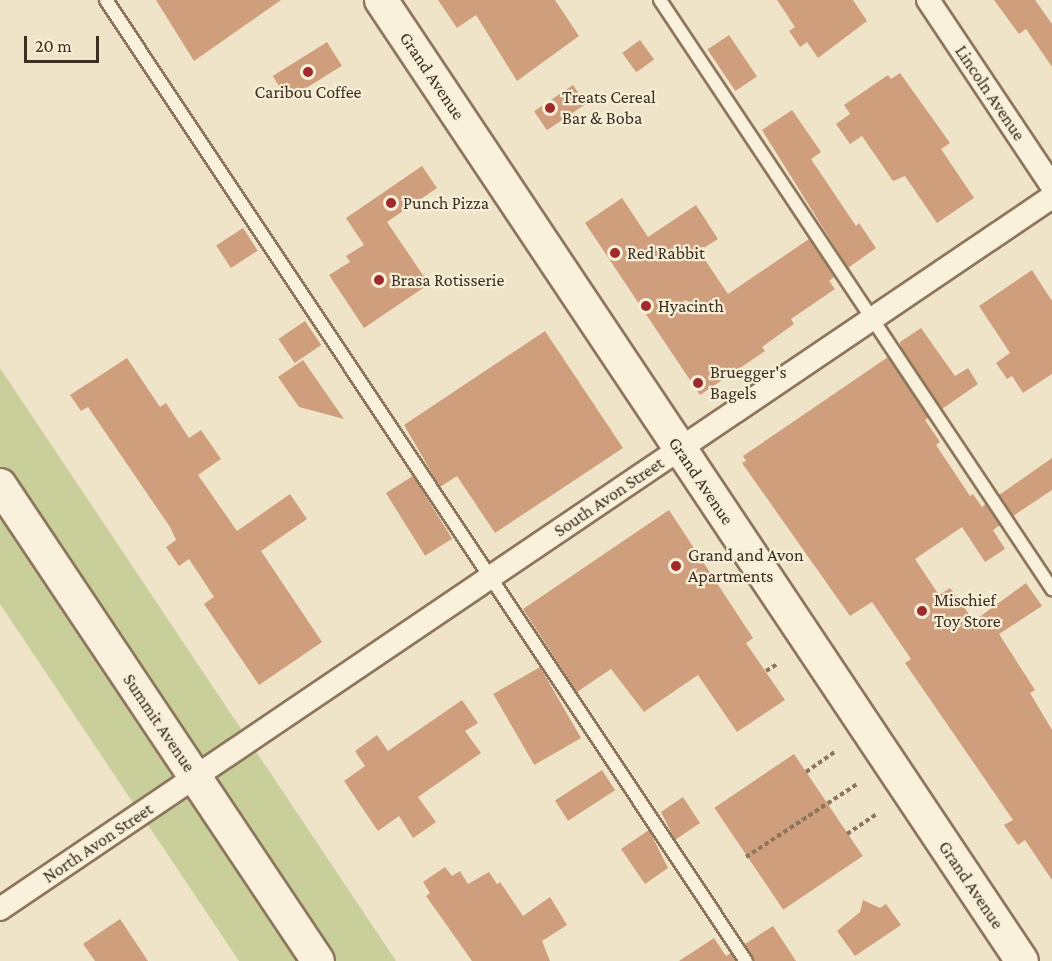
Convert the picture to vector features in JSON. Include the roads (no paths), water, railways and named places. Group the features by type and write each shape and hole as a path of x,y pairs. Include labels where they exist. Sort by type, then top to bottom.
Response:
{"main road":[{"name":"Grand Avenue","path":"381,0 1022,961"},
{"name":"Summit Avenue","path":"0,485 318,961"}],"street":[{"name":"Lincoln Avenue","path":"928,0 1052,186"},
{"name":"South Avon Street","path":"196,777 1052,197"},
{"name":"North Avon Street","path":"0,909 196,777"}],"lane":[{"path":"106,0 746,961"},
{"path":"660,0 1052,589"}],"place":[{"name":"Caribou Coffee","path":"308,72"},
{"name":"Treats Cereal Bar & Boba","path":"550,108"},
{"name":"Punch Pizza","path":"391,203"},
{"name":"Red Rabbit","path":"615,253"},
{"name":"Brasa Rotisserie","path":"379,280"},
{"name":"Hyacinth","path":"646,306"},
{"name":"Bruegger's Bagels","path":"698,383"},
{"name":"Grand and Avon Apartments","path":"676,566"},
{"name":"Mischief Toy Store","path":"922,611"}]}
